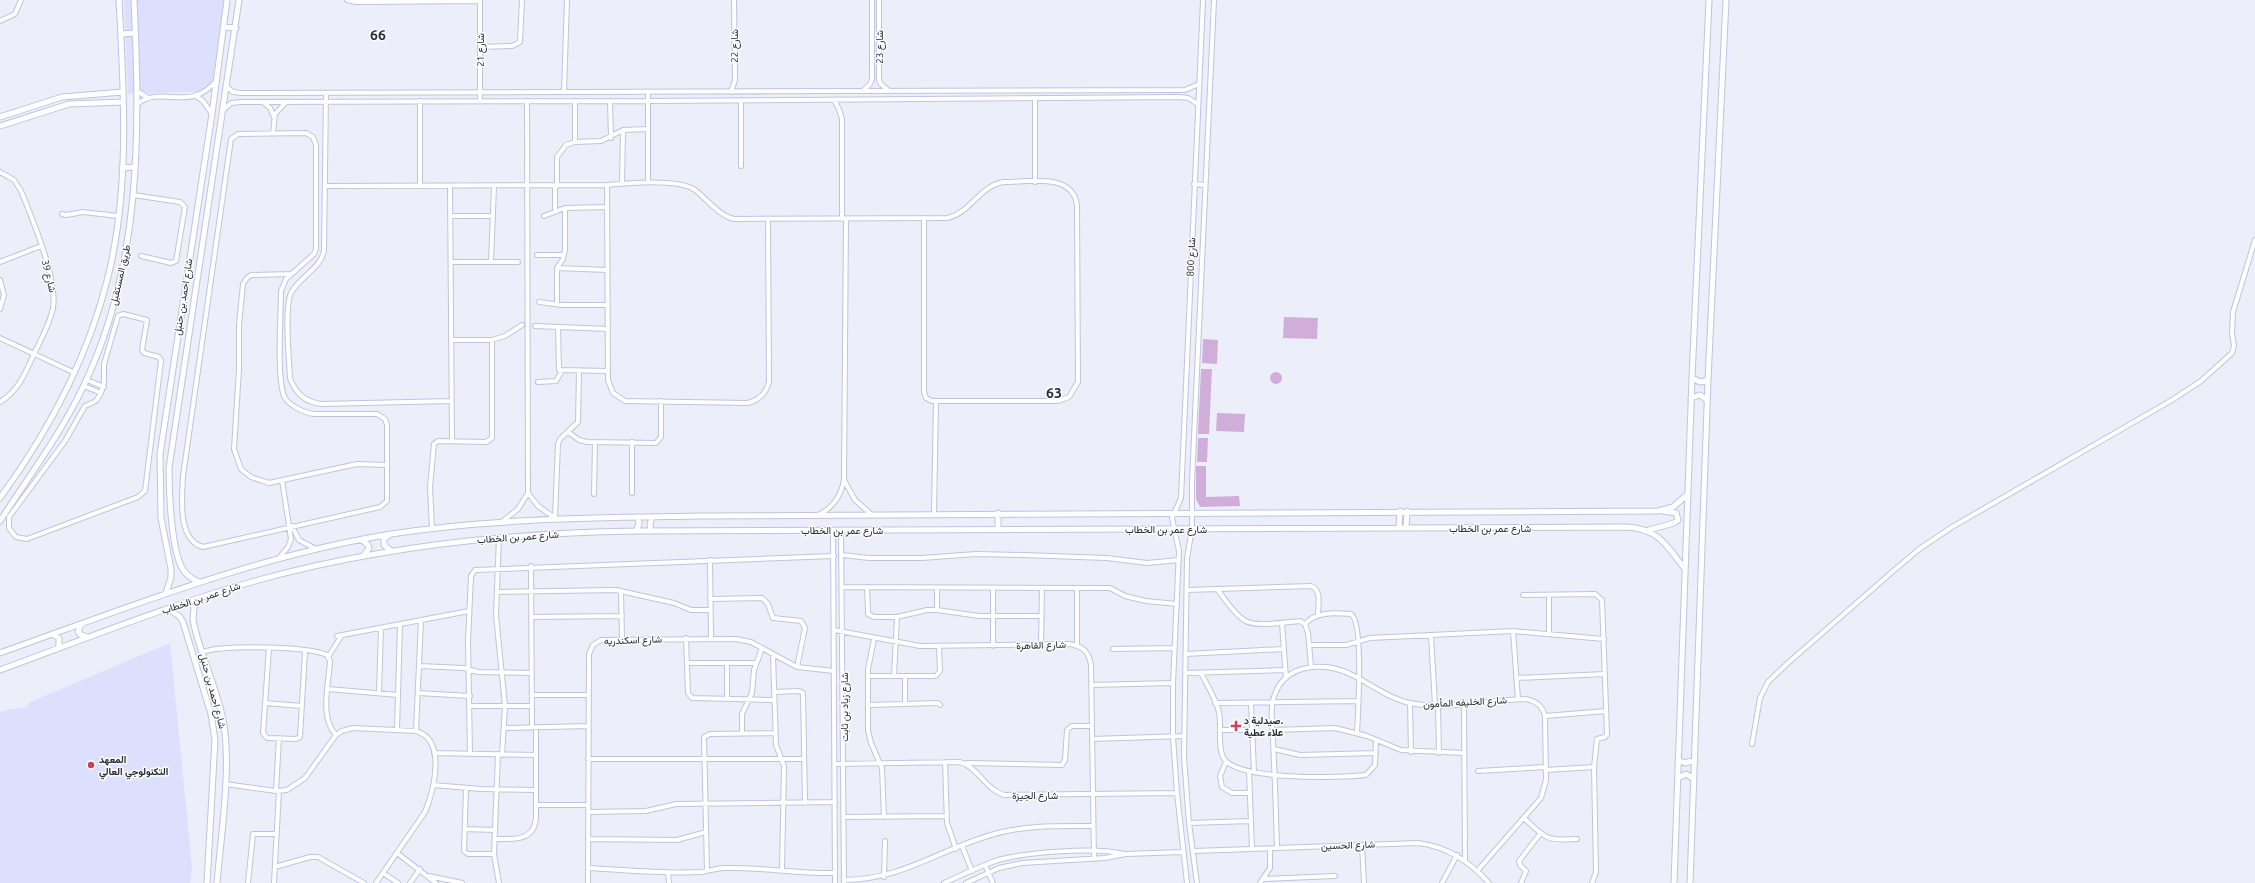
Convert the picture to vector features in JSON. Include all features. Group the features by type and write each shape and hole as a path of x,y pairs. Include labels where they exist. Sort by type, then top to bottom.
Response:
{"street":[{"path":"0,21 15,14 21,0"},
{"name":"طريق المستقبل","path":"0,498 24,465 54,416 75,374 106,283 118,216 122,168 123,92 119,0"},
{"name":"طريق المستقبل","path":"1,518 55,439 84,386 120,284 130,234 135,167 137,92 134,0"},
{"name":"شارع احمد بن حنبل","path":"166,594 171,569 160,518 160,454 212,114 227,0"},
{"name":"شارع احمد بن حنبل","path":"199,582 187,576 180,565 170,504 169,468 208,199 236,28 239,0"},
{"path":"346,0 356,2 480,1"},
{"path":"480,47 512,46 520,42 522,0"},
{"path":"564,92 567,0"},
{"name":"شارع 22","path":"731,92 735,80 734,0"},
{"name":"شارع 23","path":"863,91 870,84 872,79 872,0"},
{"name":"شارع 23","path":"879,0 880,80 881,84 888,91"},
{"name":"شارع 800","path":"1174,512 1180,502 1182,482 1203,0"},
{"name":"شارع 800","path":"1197,883 1194,851 1189,823 1184,757 1184,736 1188,554 1192,529 1205,185 1214,0"},
{"path":"1674,883 1691,398 1709,0"},
{"path":"1690,883 1707,400 1726,0"},
{"name":"شارع 21","path":"480,1 480,101"},
{"path":"1202,19 1213,19"},
{"path":"224,27 236,28"},
{"path":"121,34 135,33"},
{"path":"137,104 148,98 196,96 206,92 217,80"},
{"path":"226,86 233,92 241,93 326,93 1185,90 1199,84"},
{"path":"1086,90 1086,98"},
{"path":"770,91 770,100"},
{"path":"123,92 104,92 62,97 0,118 1,126 69,104 123,102"},
{"path":"137,92 148,98"},
{"path":"648,92 648,182"},
{"path":"241,93 241,102"},
{"path":"326,93 324,254 294,288 288,300 290,378 292,384 304,398 321,404 452,401"},
{"path":"196,96 205,104 212,114"},
{"path":"222,111 228,105 241,102 1035,99 1185,97 1198,104"},
{"path":"1035,99 1036,182"},
{"path":"741,100 741,166"},
{"path":"818,515 834,503 841,491 844,480 844,219 842,119 834,100"},
{"path":"420,101 420,186"},
{"path":"503,521 518,509 528,493 527,101"},
{"path":"575,101 575,142"},
{"path":"610,101 611,138"},
{"path":"262,102 270,108 274,118"},
{"path":"273,134 274,118 280,107 286,102"},
{"path":"555,212 557,158 559,153 566,145 575,142 602,141 611,138 623,130 648,129"},
{"path":"622,184 623,130"},
{"path":"306,133 313,137 316,145 316,249 314,254 291,274 281,291 281,381 284,396 290,403 310,414 380,415 387,425 387,501 383,506 203,547 194,543 187,535 183,504 183,476 231,139 238,134 273,134 306,133"},
{"path":"122,168 135,167"},
{"name":"شارع 39","path":"0,172 11,177 19,187 41,246 51,279 54,299 52,312 18,385 0,402"},
{"path":"326,186 607,186 648,182 688,186 729,218 844,219 924,218 947,218 957,215 996,184 1036,182 1061,183 1071,190 1076,200 1078,382 1069,396 1058,401 929,400 924,392 924,218"},
{"path":"1194,184 1205,185"},
{"path":"450,186 452,441"},
{"path":"492,262 494,186"},
{"path":"607,186 608,371 610,389 620,399 748,402 754,401 764,393 769,382 768,219"},
{"path":"133,195 180,202 184,207 176,261 171,263 141,256"},
{"path":"199,198 208,199"},
{"path":"544,216 565,208 607,207"},
{"path":"557,303 557,268 564,255 565,208"},
{"path":"62,214 66,215 87,212 118,216"},
{"path":"450,216 493,216"},
{"path":"1752,744 1760,698 1768,682 1918,550 1952,527 2172,400 2201,381 2232,354 2234,346 2232,333 2233,312 2255,240"},
{"path":"0,262 41,246"},
{"path":"537,255 564,255"},
{"path":"451,262 518,262"},
{"path":"557,268 607,270"},
{"path":"291,274 251,275 244,280 239,325 239,369 234,449 238,464 251,477 269,482 361,464 387,465"},
{"path":"0,280 4,295 0,309"},
{"path":"539,302 608,305"},
{"path":"123,314 146,319 148,322 142,350 144,353 159,357 162,361 145,491 138,497 27,539 16,537 9,528 9,517 65,441 85,406 96,401 104,387 104,364 118,316 123,314"},
{"path":"451,340 492,340 505,336 522,325"},
{"path":"535,326 608,329"},
{"path":"558,327 558,368 562,371 608,371"},
{"path":"0,338 74,371 75,374"},
{"path":"432,528 430,487 434,446 438,441 486,442 492,438 492,340"},
{"path":"538,382 556,381 562,371"},
{"path":"555,518 558,444 560,439 579,420 579,371"},
{"path":"1692,378 1700,382 1708,380"},
{"path":"87,380 104,387"},
{"path":"84,386 101,393"},
{"path":"1691,398 1700,395 1707,400"},
{"path":"568,432 581,441 656,443 660,440 661,401"},
{"path":"934,514 936,401"},
{"path":"594,494 595,442"},
{"path":"632,442 632,494"},
{"path":"279,558 290,543 291,527 282,480"},
{"path":"844,480 855,500 872,515"},
{"path":"528,493 538,506 555,518"},
{"name":"شارع عمر بن الخطاب","path":"0,653 199,582 279,558 390,534 503,521 555,518 998,513 1658,511 1673,507 1688,494"},
{"path":"1399,528 1400,511"},
{"path":"1406,528 1407,511"},
{"path":"1649,530 1674,523 1678,520 1676,513 1658,511"},
{"path":"1174,512 1172,522 1179,560 1173,736 1177,793 1187,883"},
{"path":"998,513 998,530"},
{"path":"636,531 639,524 638,517"},
{"path":"651,531 650,524 652,517"},
{"path":"291,527 299,540 316,549"},
{"name":"شارع عمر بن الخطاب","path":"0,670 88,637 200,598 263,579 361,556 499,537 636,531 1627,527 1649,530"},
{"name":"شارع زياد بن ثابت","path":"833,530 835,883"},
{"name":"شارع زياد بن ثابت","path":"841,530 843,587 844,882"},
{"path":"1649,530 1660,537 1685,569"},
{"path":"390,534 385,537 383,542 385,547 391,551"},
{"path":"499,537 497,627 505,706 497,790 494,854 499,883"},
{"path":"358,541 368,544 368,552 361,556"},
{"path":"842,555 868,558 922,558 976,554 1023,555 1107,558 1147,563 1179,560"},
{"path":"1179,554 1188,554"},
{"path":"470,754 469,611 472,572 478,569 531,566 834,556"},
{"path":"710,560 711,638"},
{"path":"495,839 522,838 531,833 536,824 536,755 532,706 531,566"},
{"path":"1187,590 1311,586 1314,587 1318,594 1318,615"},
{"path":"843,587 1113,589 1136,599 1177,604"},
{"path":"868,587 868,614 874,617 897,617 926,610 993,617 1042,616"},
{"path":"937,588 937,610"},
{"path":"993,588 994,646"},
{"path":"1041,645 1042,588"},
{"path":"1077,589 1077,645"},
{"path":"1217,589 1240,617 1247,622 1256,624 1300,622 1305,624 1308,628 1311,666"},
{"path":"498,592 621,591 674,603 691,610 711,610"},
{"path":"621,591 622,640"},
{"path":"1523,595 1595,594 1599,596 1603,604 1607,734 1597,739 1594,767 1596,872 1592,883"},
{"path":"1548,634 1549,595"},
{"name":"شارع احمد بن حنبل","path":"200,598 194,607 193,620 224,725 226,753 217,883"},
{"path":"710,599 762,598 768,604 772,618 801,621 805,628 797,667"},
{"name":"شارع احمد بن حنبل","path":"169,609 184,622 211,714 215,740 207,883"},
{"path":"328,657 340,636 469,611"},
{"path":"1305,624 1318,615 1348,614 1354,616 1359,642 1357,733"},
{"path":"531,617 622,616"},
{"path":"894,676 897,617"},
{"path":"416,731 421,620"},
{"path":"1282,623 1286,678"},
{"path":"81,624 78,632 80,635 88,637"},
{"path":"397,730 400,624"},
{"path":"379,694 381,628"},
{"name":"شارع القاهرة","path":"834,630 896,642 939,646 1077,645 1087,653 1090,658 1092,685 1094,859"},
{"path":"1309,645 1346,644 1359,642 1370,638 1513,631 1604,639"},
{"path":"1513,631 1518,699"},
{"path":"52,634 56,635 60,642 57,649"},
{"path":"1431,636 1439,753"},
{"path":"686,638 690,696 695,699 774,700"},
{"name":"شارع اسكندريه","path":"588,883 588,726 590,649 601,640 711,638 744,640 797,667 834,671"},
{"path":"874,638 870,653 868,676 868,735 881,763 884,817"},
{"path":"868,676 933,676 939,674 939,646"},
{"path":"194,655 225,648 269,648 325,654 330,661 327,720 336,735"},
{"path":"269,648 263,735 279,738 296,739 300,737 305,652"},
{"path":"742,733 742,714 750,699 756,663 762,648"},
{"path":"1113,649 1175,648"},
{"path":"1186,654 1284,649"},
{"path":"773,656 776,750 782,759 784,766 782,870"},
{"path":"687,663 756,663"},
{"path":"726,663 727,699"},
{"path":"420,666 470,668 478,672 532,673"},
{"name":"شارع الخليفه المأمون","path":"1277,848 1273,702 1275,694 1286,678 1300,669 1311,666 1335,669 1410,703 1436,705 1518,699 1532,700 1538,704 1545,716"},
{"path":"1186,674 1285,670"},
{"path":"1201,673 1219,713 1222,756 1231,766 1274,776 1366,775 1375,765 1376,740"},
{"path":"1516,678 1605,674"},
{"path":"905,676 906,704"},
{"path":"1092,685 1174,683"},
{"path":"328,689 398,695"},
{"path":"774,692 799,691 803,693 805,803"},
{"path":"418,694 470,696"},
{"path":"532,695 589,695"},
{"path":"1215,703 1358,701"},
{"path":"265,703 302,706"},
{"path":"1251,703 1252,772 1250,793 1252,849"},
{"path":"1410,703 1411,752"},
{"path":"1464,703 1465,861"},
{"path":"868,705 940,705"},
{"path":"470,706 532,706"},
{"path":"1478,870 1541,798 1546,784 1545,716 1606,711"},
{"path":"504,728 588,726"},
{"path":"834,764 945,762 1062,765 1065,760 1067,730 1072,726 1092,726"},
{"path":"1273,730 1324,727 1357,733 1391,747 1411,752 1464,753"},
{"path":"225,784 278,791 294,787 305,778 336,735 342,731 353,728 416,731 429,738 433,744 434,753 433,785 425,812 376,883"},
{"path":"1220,730 1252,730"},
{"path":"707,871 702,740 706,735 775,733"},
{"path":"1092,739 1184,736"},
{"path":"274,883 277,834 279,738"},
{"path":"1274,749 1300,755 1376,753"},
{"path":"434,753 536,755"},
{"path":"588,759 804,759"},
{"path":"1678,760 1685,763 1695,760"},
{"path":"945,762 946,816 948,831 956,849"},
{"path":"1226,762 1220,776 1222,787 1232,793 1250,793"},
{"name":"شارع الجيزة","path":"965,763 973,768 991,790 1004,795 1177,793"},
{"path":"1478,771 1594,767"},
{"path":"1678,778 1686,774 1694,779"},
{"path":"433,785 497,790 536,790"},
{"path":"466,788 464,848 466,853 494,854"},
{"path":"588,812 646,811 676,804 835,802"},
{"path":"536,805 588,805"},
{"path":"844,817 946,816"},
{"path":"1524,819 1540,834 1553,840 1577,839"},
{"path":"1189,823 1251,821"},
{"path":"844,882 884,876 907,870 962,846 989,836 1020,828 1093,826"},
{"path":"465,829 495,830"},
{"path":"588,839 677,840 706,832"},
{"path":"248,883 253,834 277,834"},
{"path":"1521,883 1526,871 1520,865 1520,861 1540,834"},
{"path":"884,841 884,876"},
{"name":"شارع الحسين","path":"1194,851 1418,843 1439,847 1457,855 1478,870 1490,883"},
{"path":"1362,845 1364,883"},
{"path":"962,846 972,871"},
{"path":"1262,881 1270,868 1270,848"},
{"path":"944,883 985,865 1024,855 1094,850 1126,854"},
{"path":"966,883 999,868 1022,863 1094,859 1126,854 1183,852"},
{"path":"397,853 420,869 436,883"},
{"path":"1442,883 1457,855"},
{"path":"275,867 310,857 318,858 364,883"},
{"path":"985,865 993,883"},
{"path":"588,868 668,872 707,871 724,868 782,870 803,874 835,873"},
{"path":"410,883 420,869"},
{"path":"668,872 668,883"},
{"path":"383,874 398,883"},
{"path":"428,876 462,883"},
{"path":"1322,876 1322,883"},
{"path":"1262,881 1335,876"}],"shaded area":[{"path":"124,0 228,0 217,91 128,94"},
{"path":"1284,317 1318,318 1317,339 1283,338"},
{"path":"1203,339 1218,340 1217,364 1202,363"},
{"path":"1201,369 1212,369 1209,434 1198,434"},
{"path":"1276,372 1280,374 1282,378 1280,382 1276,384 1272,382 1270,378 1272,374"},
{"path":"1217,413 1245,414 1244,432 1216,431"},
{"path":"1198,438 1208,438 1207,462 1197,462"},
{"path":"1196,466 1206,466 1206,497 1239,496 1240,506 1200,507 1196,499"},
{"name":"المعهد التكنولوجي العالي","path":"170,643 192,866 190,883 0,883 0,712 11,709 26,708 30,702"}],"place":[{"name":"صيدلية د. علاء عطية","path":"1236,726"},
{"name":"المعهد التكنولوجي العالي","path":"91,765"}],"district":[{"name":"66","path":"378,35"},
{"name":"63","path":"1054,393"}]}
